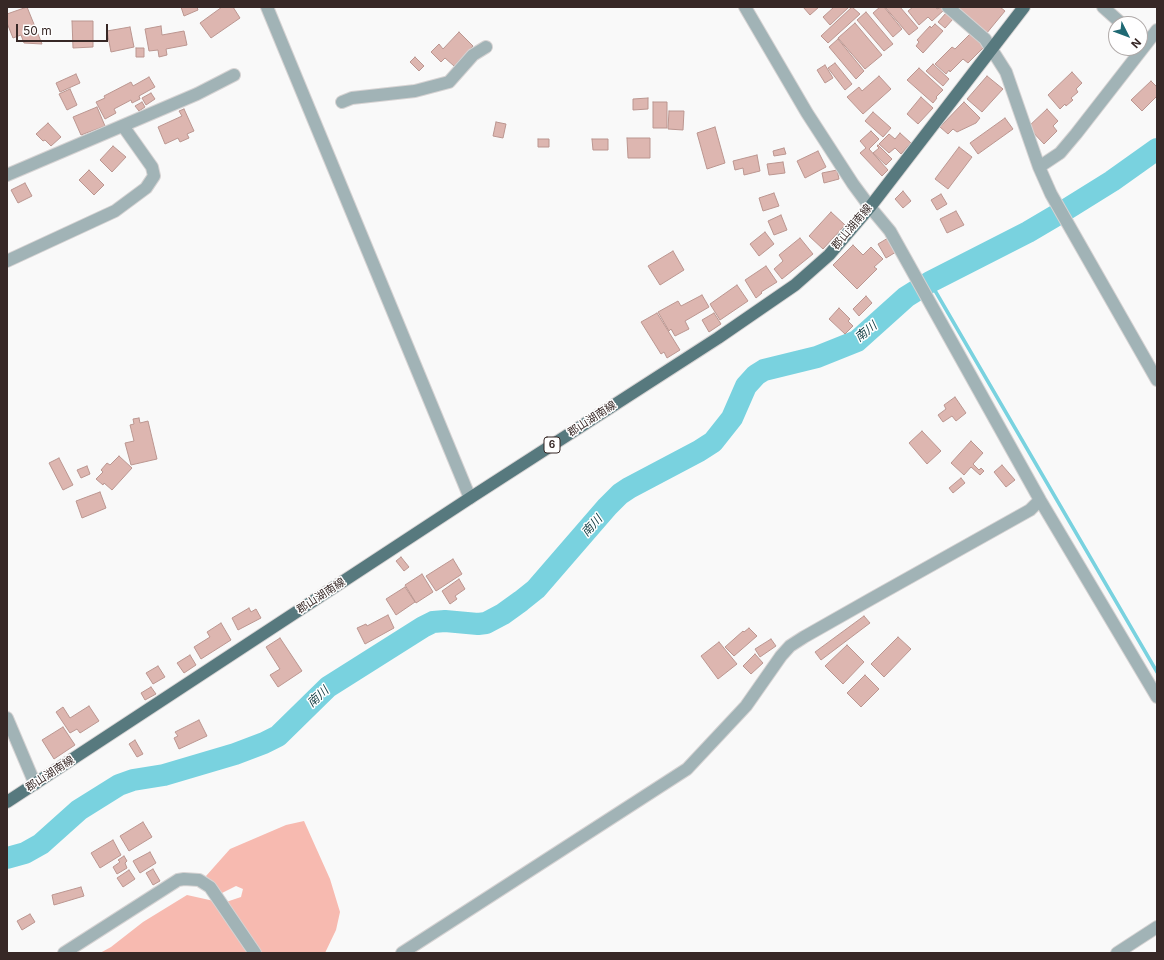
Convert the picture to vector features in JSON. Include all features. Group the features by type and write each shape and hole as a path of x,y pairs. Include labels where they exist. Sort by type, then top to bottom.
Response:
{"main road":[{"name":"郡山湖南線","path":"7,802 470,498 718,338 795,285 828,255 870,207 1024,7"}],"street":[{"path":"267,7 470,498"},
{"path":"745,7 807,113 870,207 890,230 1040,500 1157,697"},
{"path":"948,7 985,39 1006,72 1039,167 1056,205 1157,380"},
{"path":"1103,7 1113,16"},
{"path":"1148,38 1157,30"},
{"path":"342,102 352,98 415,91 449,82 473,55 486,47"},
{"path":"1039,167 1060,153 1076,134 1133,56"},
{"path":"7,175 197,94 234,75"},
{"path":"7,261 115,211 146,188 154,176 152,167 123,126"},
{"path":"402,953 687,769 746,706 781,656 790,646 865,602 1030,510 1040,500"},
{"path":"7,718 35,784"},
{"path":"64,953 178,880 184,879 199,880 210,886 255,953"},
{"path":"1117,953 1157,927"}],"shaded area":[{"path":"304,821 330,879 340,912 336,930 325,953 100,953 111,947 143,922 187,895 223,903 241,897 243,889 236,886 220,894 206,876 230,849 286,825"}],"building":[{"path":"27,7 42,44 24,43 21,35 13,38 7,23 7,14"},
{"path":"181,7 197,7 198,10 184,16"},
{"path":"222,7 233,7 240,18 211,38 200,23"},
{"path":"803,7 819,7 810,15"},
{"path":"834,7 849,7 830,25 823,17"},
{"path":"852,7 860,14 828,43 821,36"},
{"path":"880,7 884,7 902,29 893,37 873,13"},
{"path":"885,7 900,7 918,28 909,35"},
{"path":"913,7 936,7 937,9 941,7 944,10 932,21 928,17 919,25 908,11"},
{"path":"959,7 1000,7 1005,11 986,34 957,9"},
{"path":"866,12 893,44 884,51 857,20"},
{"path":"946,13 953,19 945,28 938,22"},
{"path":"72,21 93,21 93,47 73,48"},
{"path":"855,23 882,55 865,69 838,38"},
{"path":"935,24 943,31 923,53 916,46 919,42 917,40 930,26 931,28"},
{"path":"161,26 162,35 184,31 187,45 166,49 167,55 159,57 158,50 149,51 145,29"},
{"path":"130,27 134,47 111,52 107,31"},
{"path":"459,32 473,46 454,66 445,58 441,62 431,52 439,44 443,49"},
{"path":"970,34 984,47 968,63 963,59 946,74 935,64 952,47 955,49"},
{"path":"838,39 864,71 856,79 829,47"},
{"path":"136,48 144,48 144,57 136,57"},
{"path":"415,57 424,66 419,71 410,62"},
{"path":"835,63 852,84 845,90 828,68"},
{"path":"933,64 949,79 943,86 926,71"},
{"path":"825,65 833,78 825,83 817,70"},
{"path":"919,68 943,90 936,97 937,98 933,103 907,80"},
{"path":"1072,72 1082,83 1076,89 1078,92 1071,98 1073,100 1066,106 1065,104 1060,109 1048,95"},
{"path":"76,74 80,83 60,92 56,83"},
{"path":"879,76 891,89 863,114 847,97 859,87 862,91"},
{"path":"987,76 1003,89 982,112 967,99"},
{"path":"149,77 155,87 139,96 140,99 132,103 131,100 114,109 116,113 105,119 96,102 105,98 104,96 131,82 133,86"},
{"path":"1151,81 1157,87 1157,96 1142,111 1131,100"},
{"path":"70,89 77,105 67,110 59,94"},
{"path":"151,93 155,99 146,105 142,98"},
{"path":"921,97 933,108 918,124 907,114"},
{"path":"648,98 648,109 633,110 633,99"},
{"path":"142,102 145,107 139,111 135,106"},
{"path":"653,102 667,102 667,128 653,128"},
{"path":"964,102 980,118 976,123 957,132 953,129 948,134 940,127"},
{"path":"97,107 105,126 81,135 73,117"},
{"path":"184,109 194,131 187,134 189,138 180,142 178,138 165,144 158,127 182,116 179,111"},
{"path":"1047,109 1058,121 1053,126 1057,131 1044,144 1028,127"},
{"path":"669,111 684,111 683,130 668,129"},
{"path":"873,112 891,128 883,137 865,121"},
{"path":"1005,118 1013,129 978,154 970,143"},
{"path":"496,122 506,124 503,138 493,136"},
{"path":"48,123 61,137 51,146 36,134"},
{"path":"715,127 725,163 707,169 697,133"},
{"path":"871,131 879,139 869,149 888,170 882,176 860,153 866,148 860,141"},
{"path":"900,133 911,143 901,154 895,148 889,153 879,144 889,134 895,139"},
{"path":"627,138 650,138 650,158 628,158"},
{"path":"538,139 549,139 549,147 538,147"},
{"path":"592,139 608,139 608,150 593,150"},
{"path":"878,145 892,159 886,165 873,153 879,148 877,146"},
{"path":"113,146 126,157 112,172 100,160"},
{"path":"959,147 972,157 948,189 935,179"},
{"path":"784,148 786,154 774,156 773,151"},
{"path":"818,151 826,167 805,178 797,161"},
{"path":"757,155 760,171 744,175 743,168 735,170 733,161"},
{"path":"783,162 785,173 769,175 767,164"},
{"path":"89,170 104,185 94,195 79,180"},
{"path":"837,170 839,179 824,183 822,173"},
{"path":"25,183 32,196 18,203 11,190"},
{"path":"903,191 911,201 903,208 895,199"},
{"path":"774,193 779,206 763,211 759,198"},
{"path":"941,194 947,204 937,210 931,200"},
{"path":"956,211 964,225 947,233 940,219"},
{"path":"831,212 845,225 823,249 809,236"},
{"path":"781,215 787,230 774,235 768,221"},
{"path":"765,232 774,244 759,256 750,244"},
{"path":"800,238 813,254 782,279 774,269 783,261 779,255"},
{"path":"888,238 896,252 886,258 878,244"},
{"path":"853,245 863,255 871,247 883,259 874,267 877,269 857,289 833,265"},
{"path":"673,251 684,270 660,285 648,266"},
{"path":"766,266 777,282 761,292 762,293 756,298 745,280"},
{"path":"737,285 748,301 720,320 710,304"},
{"path":"702,295 709,307 685,321 689,329 675,336 671,329 669,331 658,312 678,301 681,306"},
{"path":"866,296 872,303 859,316 853,309"},
{"path":"839,308 850,319 848,321 853,326 845,334 829,319"},
{"path":"657,313 680,350 667,358 664,352 661,354 641,322"},
{"path":"714,313 721,324 709,332 702,320"},
{"path":"955,397 966,413 956,421 952,416 943,422 938,415 946,409 944,405"},
{"path":"139,418 140,423 148,421 157,459 131,465 125,443 134,441 130,425 134,424 133,419"},
{"path":"922,431 941,451 927,464 909,443"},
{"path":"971,441 983,453 973,464 979,470 981,468 984,471 980,475 971,467 964,475 951,463"},
{"path":"119,456 132,468 112,490 104,483 103,485 96,479 103,472 101,470 107,463 110,465"},
{"path":"59,458 73,485 63,490 49,463"},
{"path":"1002,465 1015,480 1006,487 994,472"},
{"path":"87,466 90,474 81,478 77,470"},
{"path":"961,478 965,483 953,493 949,488"},
{"path":"100,492 106,508 82,518 76,501"},
{"path":"401,557 409,567 404,571 396,561"},
{"path":"453,559 462,574 436,591 426,576"},
{"path":"422,574 433,592 416,603 405,585"},
{"path":"459,579 465,589 455,596 457,599 450,604 442,591"},
{"path":"405,587 415,602 396,615 386,599"},
{"path":"249,608 251,612 256,609 261,618 238,630 232,618"},
{"path":"388,615 394,628 365,644 357,628 366,624 367,626"},
{"path":"864,616 870,623 821,660 815,652"},
{"path":"221,623 231,640 201,659 194,647 210,637 207,632"},
{"path":"749,628 757,636 734,656 725,647 743,631 744,632"},
{"path":"898,637 911,649 884,677 871,664"},
{"path":"280,638 302,671 278,687 270,675 280,669 266,647"},
{"path":"771,639 776,646 760,657 755,649"},
{"path":"719,642 737,664 718,679 701,656"},
{"path":"847,645 864,662 843,684 825,666"},
{"path":"755,654 763,663 751,674 743,666"},
{"path":"190,655 196,665 184,673 177,663"},
{"path":"158,666 165,677 153,684 146,673"},
{"path":"865,675 879,689 861,707 847,693"},
{"path":"151,687 156,694 145,700 141,693"},
{"path":"89,706 99,721 80,733 77,729 70,733 56,712 63,707 70,718"},
{"path":"199,720 207,736 179,749 174,738 178,736 175,732"},
{"path":"63,727 75,745 54,759 42,740"},
{"path":"135,740 143,754 137,757 129,744"},
{"path":"143,822 152,837 129,851 120,836"},
{"path":"113,840 121,855 100,868 91,853"},
{"path":"150,852 156,863 140,873 133,861"},
{"path":"124,856 127,861 125,863 127,868 117,874 113,867 120,862 118,860"},
{"path":"153,869 160,881 153,885 146,873"},
{"path":"129,870 135,879 123,887 117,878"},
{"path":"81,887 84,896 54,905 52,895"},
{"path":"30,914 35,922 22,930 17,921"}],"waterway":[{"name":"南川","path":"7,858 25,853 41,844 79,810 119,785 133,780 164,775 235,754 278,736 328,687 433,622 445,621 478,624 486,623 503,614 536,589 620,494 713,442 732,418 746,386 756,375 764,370 817,357 857,341 906,297 930,282 1028,232 1112,181 1157,149"},
{"path":"930,282 1157,672"}]}
